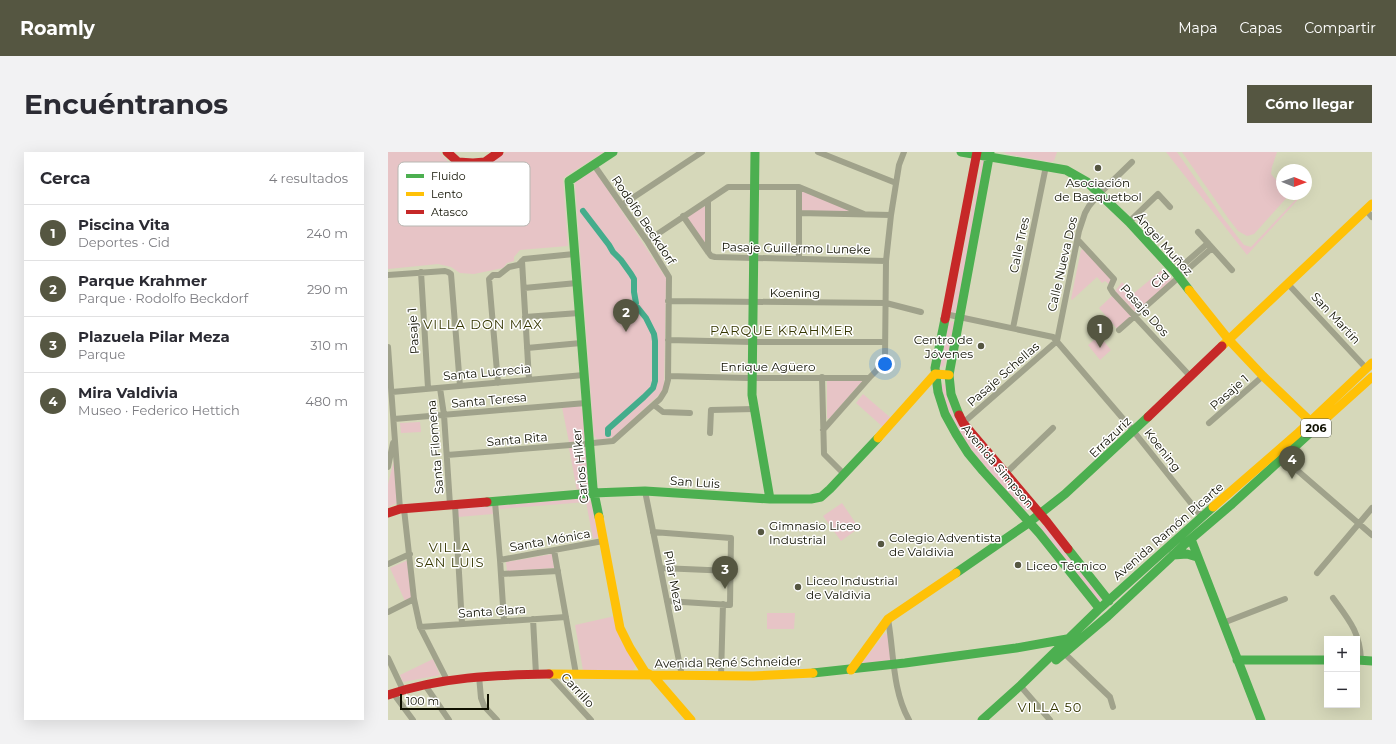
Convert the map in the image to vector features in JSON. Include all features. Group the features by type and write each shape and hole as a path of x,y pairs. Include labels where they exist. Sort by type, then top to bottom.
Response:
{"main road":[{"path":"447,152 458,162"},
{"path":"485,162 500,152"},
{"path":"594,165 613,152"},
{"path":"755,152 752,395 770,499"},
{"name":"Ángel Muñoz","path":"961,152 990,155 1066,170 1087,182 1129,222 1177,275 1230,340 1263,376 1310,421"},
{"name":"Avenida Simpson","path":"977,154 934,368 941,405 958,439 988,476 1030,522 1099,608"},
{"name":"Avenida Simpson","path":"990,155 949,374 952,398 956,411 963,423 1041,514 1086,574 1109,601"},
{"name":"Carlos Hilker","path":"594,165 569,181 593,494 620,628 644,672 653,676 691,720"},
{"name":"Errázuriz","path":"851,670 888,619 1041,514 1088,474 1288,284 1370,210"},
{"name":"Avenida Ramón Picarte","path":"982,720 1021,685 1099,608 1109,601 1368,368"},
{"path":"935,374 949,374"},
{"name":"San Luis","path":"388,513 402,509 645,491 770,499 821,497 891,424 935,374"},
{"name":"Avenida Ramón Picarte","path":"992,720 1023,689 1101,622 1173,555 1232,504 1372,377"},
{"path":"1202,517 1200,523 1193,530 1191,539 1261,720"},
{"path":"1173,555 1187,554 1197,557"},
{"path":"1101,622 1108,609 1109,601"},
{"name":"Avenida René Schneider","path":"390,694 447,680 479,676 576,674 653,676 772,676 851,670 897,665 1068,639"},
{"path":"1237,660 1324,660"},
{"path":"1360,660 1372,661"}],"street":[{"path":"622,205 702,152"},
{"path":"818,152 896,183"},
{"path":"823,430 876,371 885,357 886,261 896,183 899,165 904,152"},
{"name":"Calle Nueva Dos","path":"1057,341 1079,231 1085,213 1100,194 1132,162"},
{"name":"Rodolfo Beckdorf","path":"589,444 613,441 660,399 665,391 668,376 669,277 594,165"},
{"name":"Calle Tres","path":"1013,328 1046,166"},
{"path":"646,241 728,187 799,187 864,214"},
{"path":"799,187 799,259"},
{"path":"1129,222 1158,194 1170,207"},
{"name":"Pasaje Guillermo Luneke","path":"708,201 708,252"},
{"path":"799,213 891,215"},
{"name":"Pasaje Guillermo Luneke","path":"683,216 711,256 886,261"},
{"path":"1198,232 1232,270"},
{"name":"Pasaje Dos","path":"1078,240 1114,279 1110,288 1190,376"},
{"name":"Cid","path":"1119,330 1210,246"},
{"path":"498,383 489,279 493,276 500,275 509,267 518,265 524,259 574,254"},
{"path":"522,261 529,380"},
{"path":"388,275 421,272 448,272 452,276 460,386"},
{"name":"Pasaje 1","path":"421,272 428,388"},
{"path":"524,288 577,283"},
{"name":"San Martín","path":"1288,284 1368,368"},
{"name":"Koening","path":"668,301 753,303 886,303 921,312"},
{"path":"526,318 579,313"},
{"name":"Koening","path":"945,314 1053,337 1134,431 1202,517"},
{"path":"668,340 752,342 885,342"},
{"name":"Pasaje Schellas","path":"963,423 1057,341"},
{"path":"527,348 581,343"},
{"path":"388,347 402,509 410,554 414,599 420,627 447,680"},
{"name":"Santa Lucrecia","path":"392,392 584,375"},
{"name":"Enrique Agüero","path":"668,376 869,378"},
{"name":"Pasaje 1","path":"1209,423 1263,376"},
{"path":"822,377 824,454 844,474"},
{"name":"Santa Filomena","path":"440,388 444,415 462,624"},
{"name":"Santa Teresa","path":"394,419 586,403"},
{"path":"654,404 663,412 690,412"},
{"path":"710,433 711,410 754,409"},
{"path":"1006,473 1053,428"},
{"path":"388,467 395,438"},
{"name":"Santa Rita","path":"447,455 589,444"},
{"path":"1283,458 1372,535"},
{"name":"Pilar Meza","path":"645,491 682,676"},
{"path":"495,502 504,621"},
{"path":"1317,573 1372,508"},
{"path":"653,532 731,538 731,571 726,605 721,676"},
{"name":"Santa Mónica","path":"500,560 603,541"},
{"path":"554,550 576,674"},
{"path":"388,564 410,554"},
{"path":"661,568 731,571"},
{"path":"501,574 558,571"},
{"path":"1333,598 1353,626 1357,636"},
{"path":"388,612 414,599"},
{"path":"1223,623 1285,599"},
{"path":"668,601 726,605"},
{"name":"Santa Clara","path":"420,627 566,617"},
{"path":"533,619 536,674"},
{"path":"888,619 897,665 901,703 909,720"},
{"path":"1064,653 1110,697 1113,707"},
{"path":"388,658 403,690"},
{"name":"Carrillo","path":"549,674 591,720"},
{"path":"479,676 481,698 484,706 497,720"},
{"path":"425,685 449,720"},
{"path":"1023,689 1050,720"},
{"path":"390,694 413,720"}],"shaded area":[{"path":"388,152 439,152 449,162 398,162 398,226 530,226 530,162 492,162 506,152 604,152 563,178 568,246 520,250 514,257 514,261 507,263 503,268 474,274 460,273 451,267 438,264 388,269"},
{"path":"1003,152 1057,152 1054,161 1051,162"},
{"path":"1166,152 1177,152 1223,218 1244,245 1251,247 1295,200 1297,200 1247,255"},
{"path":"1182,152 1277,152 1271,174 1276,180 1276,200 1285,200 1254,234 1247,236 1238,231"},
{"path":"982,160 985,161 957,312 952,313 951,311"},
{"path":"591,171 596,172 666,278 664,390 614,437 598,440 594,436 575,183 575,180"},
{"path":"803,191 850,211 849,213 803,212 801,209 801,193"},
{"path":"706,206 706,243 704,244 688,219 689,214"},
{"path":"1084,249 1112,278 1109,284 1105,281 1102,283 1097,277 1072,300 1081,250"},
{"path":"1163,269 1173,280 1136,313 1115,291 1122,282 1134,293"},
{"path":"1113,295 1132,316 1118,330 1099,308"},
{"path":"949,321 954,322 954,325 949,354 947,355 944,366 941,367 940,366"},
{"path":"1095,339 1099,342 1102,339 1111,350 1100,360 1088,345"},
{"path":"864,379 829,419 827,418 827,381"},
{"path":"942,384 945,385 947,398 953,411 1030,508 1029,510 1024,512 960,436 945,404"},
{"path":"863,394 892,419 884,428 856,403"},
{"path":"580,406 584,411 586,437 583,441 569,442 562,407"},
{"path":"420,422 421,432 401,433 400,423"},
{"path":"584,447 587,451 590,485 588,490 577,491 569,448"},
{"path":"394,460 397,503 388,507 388,484"},
{"path":"585,498 591,501 599,537 593,539 586,502 500,509 500,505"},
{"path":"842,503 859,528 841,541 823,516"},
{"path":"492,506 493,514 458,517 458,508"},
{"path":"1041,526 1045,526 1103,598 1099,602 1040,528"},
{"path":"552,554 554,568 507,571 506,562"},
{"path":"408,560 413,597 405,601 390,568"},
{"path":"767,613 795,613 794,629 767,629"},
{"path":"615,616 628,652 637,663 633,671 583,670 575,625"},
{"path":"885,633 888,635 892,662 862,666 861,664"},
{"path":"433,659 440,675 403,682 400,675"}],"waterway":[{"path":"583,211 634,279 636,303"},
{"path":"608,434 608,429 653,388 655,381 654,334 646,318 638,308"}],"traffic: fast":[{"path":"599,517 593,488 569,181 613,152"},
{"path":"755,152 752,395 770,499"},
{"path":"961,152 1066,170 1087,182 1129,222 1175,272 1189,290"},
{"path":"959,415 951,394 949,375 990,152"},
{"path":"945,319 935,368 938,392 945,414 968,453 1039,533 1099,608"},
{"path":"956,573 1027,524 1065,494 1148,417"},
{"path":"1056,660 1108,616 1185,544 1232,504 1322,422"},
{"path":"487,502 593,493 645,491 770,499 811,499 821,497 830,489 878,438"},
{"path":"982,720 1021,685 1098,610 1213,507"},
{"path":"1191,539 1261,720"},
{"path":"1068,549 1109,601"},
{"path":"1173,555 1187,554 1197,557"},
{"path":"813,673 905,663 1016,648 1067,639"},
{"path":"1237,660 1324,660"},
{"path":"1360,660 1372,661"}],"traffic: slow":[{"path":"1222,346 1372,204"},
{"path":"1189,290 1229,340 1263,376 1310,421"},
{"path":"1213,507 1297,434 1372,363"},
{"path":"878,438 935,374 949,375"},
{"path":"1322,422 1372,377"},
{"path":"599,517 620,628 645,672 653,676 691,720"},
{"path":"851,670 888,619 956,573"},
{"path":"549,674 753,676 813,673"}],"traffic: jam":[{"path":"447,152 458,162"},
{"path":"485,162 499,152"},
{"path":"945,319 977,152"},
{"path":"1148,417 1222,346"},
{"path":"959,415 963,423 1068,549"},
{"path":"388,513 400,509 487,502"},
{"path":"388,695 427,684 467,678 549,674"}],"place":[{"name":"Asociación de Basquetbol","path":"1098,168"},
{"name":"Parque Krahmer","path":"626,332"},
{"name":"Centro de Jóvenes","path":"981,346"},
{"name":"Piscina Vita","path":"1100,348"},
{"name":"Mira Valdivia","path":"1292,479"},
{"name":"Gimnasio Liceo Industrial","path":"761,532"},
{"name":"Colegio Adventista de Valdivia","path":"881,544"},
{"name":"Liceo Técnico","path":"1018,565"},
{"name":"Liceo Industrial de Valdivia","path":"798,587"},
{"name":"Plazuela Pilar Meza","path":"725,589"}],"district":[{"name":"VILLA DON MAX","path":"483,324"},
{"name":"PARQUE KRAHMER","path":"782,330"},
{"name":"VILLA SAN LUIS","path":"450,554"},
{"name":"VILLA 50","path":"1050,707"}]}
